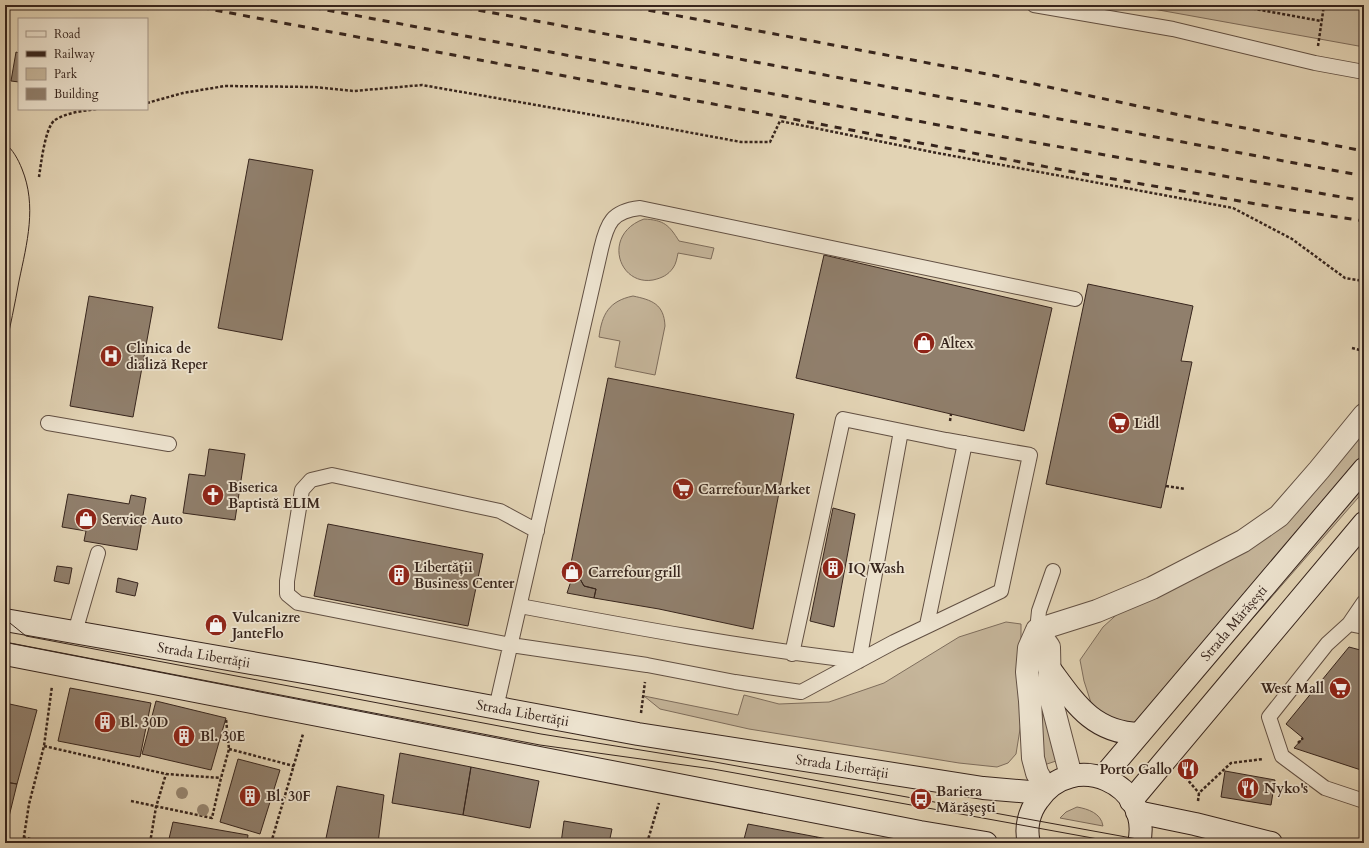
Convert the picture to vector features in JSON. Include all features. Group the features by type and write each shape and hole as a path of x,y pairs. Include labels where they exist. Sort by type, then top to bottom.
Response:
{"main road":[{"path":"1036,630 1097,611 1152,588 1243,541 1278,516 1364,416"},
{"name":"Strada Mărășești","path":"1103,777 1361,473"},
{"path":"1134,806 1193,727 1364,523"},
{"name":"Strada Libertății","path":"5,620 307,673 638,734 983,788 1044,791"},
{"path":"1036,630 1049,647 1050,695 1071,776"},
{"path":"1036,630 1029,648 1027,672 1033,758 1044,791"},
{"path":"5,654 920,832 986,843"},
{"path":"1049,668 1074,702 1091,718 1108,728 1125,734 1139,734"},
{"path":"1029,843 1029,818 1034,805 1044,791 1062,779 1082,775 1103,777 1124,791 1134,806 1140,826 1139,843"},
{"path":"1134,806 1195,824 1271,843"}],"lane":[{"path":"1034,5 1173,29 1315,63 1364,72"},
{"path":"496,708 604,235 607,225 623,212 640,208 1075,299"},
{"path":"537,531 500,512 332,475 311,480 302,490 287,581 287,594 298,604 511,645 647,665 735,682 801,692 927,625 1001,591 1030,455 843,419 792,654"},
{"path":"48,422 169,444"},
{"path":"859,661 901,431"},
{"path":"927,625 965,443"},
{"path":"75,632 98,553"},
{"path":"1036,630 1039,611 1053,571"},
{"path":"1364,602 1348,624 1328,644 1269,717 1282,756 1325,788 1364,801"},
{"path":"520,606 654,631 792,654 859,661"},
{"path":"1348,624 1364,627"}],"path":[{"path":"1233,5 1321,21"},
{"path":"1315,63 1324,5"},
{"path":"148,103 182,93 225,86 314,87 354,92 422,85 741,142 770,142 780,121 932,152 1233,208 1292,239 1345,278 1364,281"},
{"path":"39,177 48,132 54,121 74,111 86,110"},
{"path":"1352,348 1364,352"},
{"path":"1166,486 1185,489"},
{"path":"22,843 29,804 44,746 54,664"},
{"path":"132,801 212,818 229,749 224,697"},
{"path":"271,843 308,713"},
{"path":"44,746 166,774 221,778"},
{"path":"229,749 294,766"},
{"path":"1195,824 1199,793 1231,763 1282,756"},
{"path":"150,843 156,807 166,774"},
{"path":"23,837 45,843"}],"green space":[{"path":"1131,5 1364,5 1364,47"},
{"path":"644,219 665,224 679,241 714,248 711,259 678,253 676,263 673,268 669,273 662,277 653,280 641,280 631,275 624,267 620,257 619,246 623,236 631,226"},
{"path":"633,296 646,299 656,304 664,319 665,326 655,375 615,367 620,341 599,337 602,322 612,305 625,298"},
{"path":"1364,433 1364,491 1262,608 1150,728 1116,727 1093,709 1084,681 1080,660 1103,627 1124,608 1283,522"},
{"path":"1006,622 1021,624 1021,723 1016,754 1008,763 997,767 959,763 749,729 660,709 644,696 738,715 744,695 779,704 829,702 884,683 959,637"},
{"path":"1041,686 1059,760 1041,766"},
{"path":"1077,807 1093,812 1100,818 1103,826 1060,818 1066,812"}],"building":[{"path":"16,52 18,53 18,82 11,81"},
{"path":"249,159 313,170 282,340 218,328"},
{"name":"Altex","path":"824,255 1052,308 1024,431 796,378"},
{"name":"Lidl","path":"1088,284 1193,306 1181,361 1192,362 1161,508 1046,484"},
{"name":"Clinica de dializă Reper","path":"89,296 153,307 133,417 70,406"},
{"name":"Carrefour Market","path":"608,378 794,414 753,629 659,609 594,598 596,589 584,586 571,563"},
{"name":"Biserica Baptistă ELIM","path":"209,449 245,454 235,520 183,513 189,474 205,476"},
{"path":"68,494 129,504 131,495 146,498 137,550 84,541 86,531 62,527"},
{"name":"IQ Wash","path":"833,508 855,514 834,627 810,621"},
{"name":"Libertăţii Business Center","path":"328,524 483,554 468,626 314,596"},
{"name":"Carrefour grill","path":"571,563 584,586 596,589 594,598 567,593 571,581 566,581"},
{"path":"57,566 72,568 69,584 54,581"},
{"path":"118,578 138,583 135,596 116,592"},
{"name":"West Mall","path":"1349,647 1364,651 1364,771 1294,748 1303,738 1286,724"},
{"name":"Bl. 30D","path":"70,688 151,703 140,757 58,741"},
{"name":"Bl. 30E","path":"156,701 226,718 211,770 142,754"},
{"path":"5,703 37,710 17,784 5,782"},
{"path":"400,753 471,767 463,815 392,803"},
{"name":"Bl. 30F","path":"238,759 280,770 260,834 220,822"},
{"path":"471,767 539,781 530,828 463,815"},
{"name":"Nyko's","path":"1225,771 1275,780 1271,805 1221,797"},
{"path":"5,782 17,784 5,833"},
{"path":"337,786 384,795 378,843 325,843"},
{"path":"564,821 612,829 609,843 561,843"},
{"path":"173,822 248,835 247,843 168,843"},
{"path":"748,824 817,837 816,843 743,843"},
{"path":"817,837 849,843 816,843"}],"tram line":[{"path":"5,143 15,155 22,169 27,183 30,211 25,253 5,350"},
{"path":"5,619 26,636 541,734 715,762 1159,843"},
{"path":"5,642 540,745 713,769 1120,843"}],"railway":[{"path":"188,5 1079,173 1285,209 1364,221"},
{"path":"300,5 976,132 1364,201"},
{"path":"451,5 1364,176"},
{"path":"621,5 992,75 1213,122 1364,151"}],"place":[{"name":"Altex","path":"924,343"},
{"name":"Clinica de dializă Reper","path":"111,356"},
{"name":"Lidl","path":"1119,423"},
{"name":"Carrefour Market","path":"683,489"},
{"name":"Biserica Baptistă ELIM","path":"213,495"},
{"name":"Service Auto","path":"86,519"},
{"name":"IQ Wash","path":"833,568"},
{"name":"Carrefour grill","path":"572,572"},
{"name":"Libertăţii Business Center","path":"399,575"},
{"name":"Vulcanizre JanteFlo","path":"216,625"},
{"name":"West Mall","path":"1340,688"},
{"name":"Bl. 30D","path":"105,722"},
{"name":"Bl. 30E","path":"184,736"},
{"name":"Porto Gallo","path":"1188,769"},
{"name":"Nyko's","path":"1248,788"},
{"name":"Bl. 30F","path":"250,796"},
{"name":"Bariera Mărăşeşti","path":"921,799"}]}
